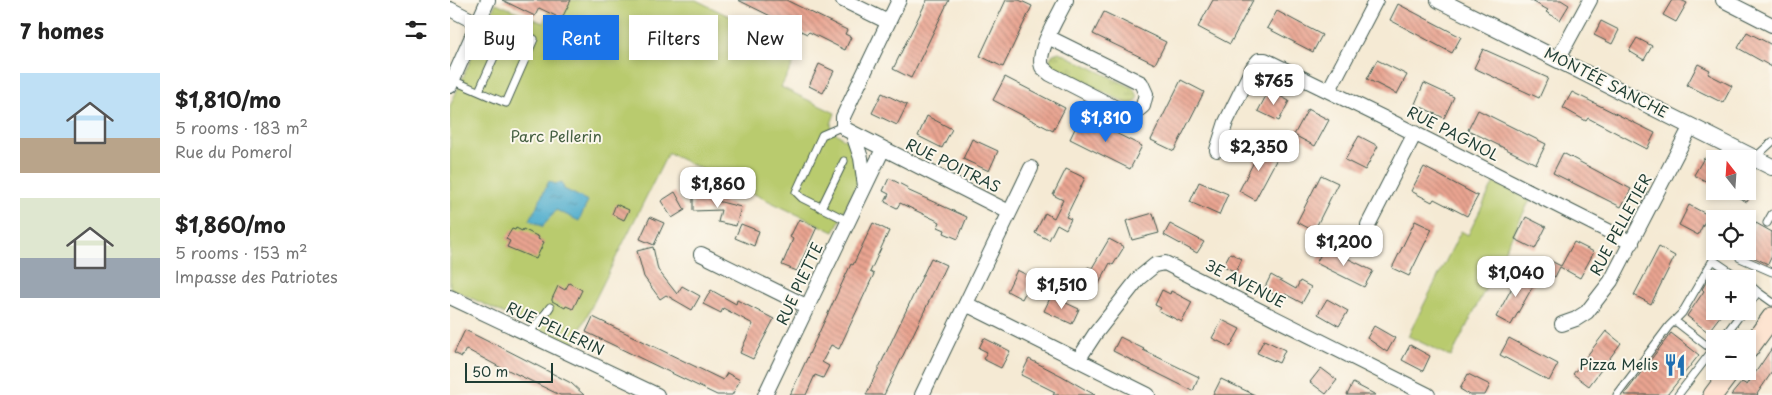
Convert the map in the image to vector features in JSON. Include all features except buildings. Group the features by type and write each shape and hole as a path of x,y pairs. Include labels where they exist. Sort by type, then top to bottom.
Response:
{"main road":[{"path":"1756,341 1769,326"},
{"path":"1713,395 1724,380"}],"street":[{"path":"481,15 488,0"},
{"path":"843,0 888,22"},
{"path":"865,187 861,158 843,117 899,0"},
{"path":"1048,37 1141,83 1146,94 1143,106 1136,112 1124,112 1042,67 1040,59 1048,37 1066,0"},
{"path":"1329,90 1376,0"},
{"name":"MONTÉE SANCHE","path":"1439,0 1738,150"},
{"path":"1558,59 1590,0"},
{"path":"1723,0 1772,25"},
{"path":"450,10 465,17"},
{"path":"451,83 465,51"},
{"name":"RUE PAGNOL","path":"1217,150 1225,125 1253,67 1259,60 1269,61 1632,243"},
{"name":"RUE PELLETIER","path":"1562,324 1576,319 1590,308 1612,281 1691,126"},
{"path":"848,130 883,149"},
{"path":"1368,225 1414,133"},
{"name":"RUE PIETTE","path":"765,395 883,149"},
{"name":"RUE POITRAS","path":"883,149 1009,212"},
{"name":"MONTÉE SANCHE","path":"1756,159 1772,168"},
{"path":"922,395 1031,168"},
{"path":"701,254 808,307"},
{"name":"3E AVENUE","path":"1078,360 1095,334 1139,278 1155,265 1165,263 1428,395"},
{"name":"RUE PELLERIN","path":"451,300 649,393"},
{"path":"966,304 1148,395"}],"lane":[{"path":"451,83 479,91 506,103 534,39 507,28 479,91"},
{"path":"848,130 822,135 796,189 799,196 848,220"},
{"path":"1756,159 1772,142"},
{"path":"821,208 844,161"},
{"path":"1768,223 1772,214"},
{"path":"1707,270 1713,260 1728,270"},
{"path":"1745,260 1772,272"},
{"path":"1617,395 1669,326 1682,312 1706,272"},
{"path":"1756,295 1758,292 1772,302"},
{"path":"529,335 550,307"},
{"path":"1675,321 1706,344"},
{"path":"1678,395 1706,360"}],"green space":[{"name":"Parc Pellerin","path":"571,0 696,0 728,16 728,60 795,60 781,87 835,113 831,124 832,130 848,142 853,149 858,182 834,232 668,153 572,346 450,288 450,106 471,60 533,60 533,19 543,23 543,60 619,60 619,15 547,15 550,8"},
{"name":"Parc Pellerin","path":"496,3 524,15 491,15"},
{"path":"1059,52 1133,88 1137,94 1137,100 1132,104 1128,104 1054,68 1051,66 1050,58 1053,54"},
{"path":"1494,182 1530,200 1451,357 1408,336 1461,231 1468,235"}],"water":[{"path":"549,181 555,184 562,182 564,189 588,201 579,221 556,210 543,227 530,220"}],"place":[{"name":"Pizza Melis","path":"1675,365"}]}
